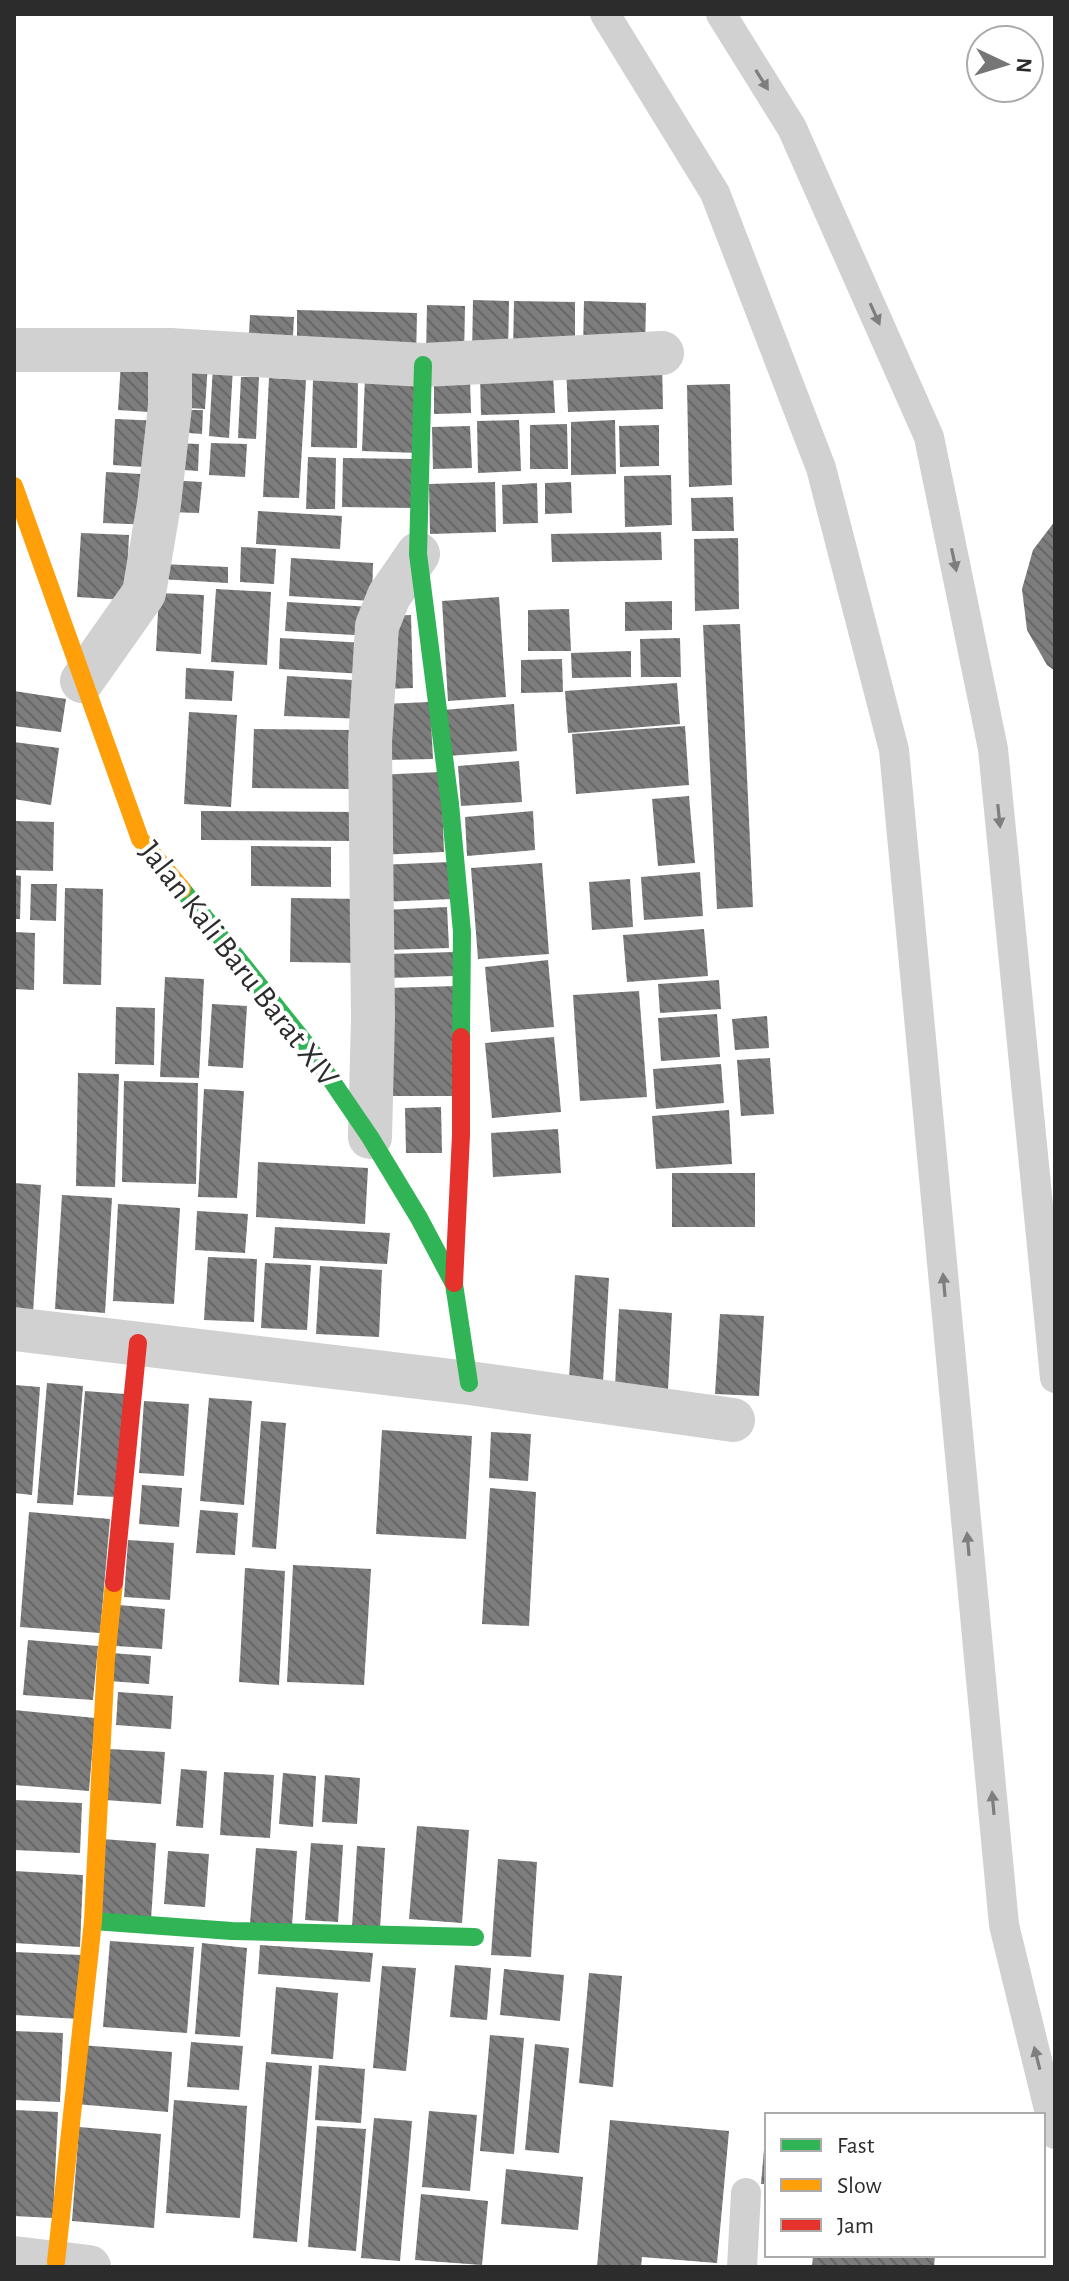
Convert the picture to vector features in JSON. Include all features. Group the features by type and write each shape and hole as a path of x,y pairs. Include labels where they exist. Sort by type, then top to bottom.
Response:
{"street":[{"path":"14,350 170,350 423,365 662,353"},
{"path":"82,681 144,593 170,406 170,350"},
{"path":"423,365 418,554 450,804 462,932 461,1135 454,1284"},
{"name":"Jalan Kali Baru Barat XIV","path":"14,486 140,839 310,1049 370,1137 419,1218 454,1284 469,1383"},
{"path":"370,1137 373,1018 370,757 377,626 389,596 418,554"},
{"path":"14,1329 469,1383 733,1420"},
{"path":"53,2263 93,1921 106,1658 138,1343"},
{"path":"93,1921 232,1931 475,1937"}],"lane":[{"path":"605,14 715,193 821,468 894,750 1004,1925 1055,2134"},
{"path":"721,14 792,128 929,437 993,749 1055,1378"},
{"path":"742,2267 746,2193"}],"building":[{"path":"473,300 509,301 508,354 472,354"},
{"path":"514,301 575,302 575,353 513,351"},
{"path":"584,301 646,303 645,351 583,350"},
{"path":"427,305 465,306 464,358 426,358"},
{"path":"297,310 417,313 416,360 297,353"},
{"path":"250,315 294,317 292,354 248,352"},
{"path":"121,362 166,366 164,413 118,410"},
{"path":"176,362 208,363 205,409 172,407"},
{"path":"662,362 663,409 568,412 566,365"},
{"path":"213,366 233,367 229,438 209,436"},
{"path":"553,373 555,413 481,415 480,374"},
{"path":"241,377 259,377 256,439 238,438"},
{"path":"365,377 420,378 418,453 362,451"},
{"path":"269,378 306,380 299,498 263,497"},
{"path":"313,380 358,381 357,448 311,447"},
{"path":"470,380 471,413 434,414 434,382"},
{"path":"730,384 732,485 689,487 687,385"},
{"path":"178,410 203,410 202,434 176,432"},
{"path":"115,419 163,421 159,468 113,465"},
{"path":"519,420 521,471 478,473 477,421"},
{"path":"615,420 616,474 571,475 571,422"},
{"path":"567,424 568,469 530,469 530,425"},
{"path":"659,425 659,466 620,467 619,426"},
{"path":"470,426 472,468 433,469 432,427"},
{"path":"172,443 199,444 198,471 170,469"},
{"path":"211,443 247,444 245,477 209,475"},
{"path":"308,457 336,458 335,509 306,509"},
{"path":"343,458 414,459 412,508 342,507"},
{"path":"106,472 158,475 155,525 103,523"},
{"path":"671,475 672,525 625,527 624,476"},
{"path":"168,480 202,482 199,513 167,512"},
{"path":"495,482 496,532 430,534 429,484"},
{"path":"571,482 572,513 545,514 545,483"},
{"path":"537,483 538,523 503,524 502,485"},
{"path":"733,497 734,531 692,531 691,498"},
{"path":"258,511 342,516 340,549 256,544"},
{"path":"1055,521 1055,671 1047,665 1027,630 1022,589 1033,550"},
{"path":"661,532 662,560 552,562 551,534"},
{"path":"81,533 129,535 126,600 77,597"},
{"path":"738,538 739,609 695,611 694,539"},
{"path":"241,547 276,549 274,584 240,582"},
{"path":"291,558 373,563 372,601 289,596"},
{"path":"162,564 228,567 228,583 160,579"},
{"path":"216,589 271,592 267,665 211,662"},
{"path":"159,593 204,595 201,654 156,651"},
{"path":"499,597 506,697 448,701 442,601"},
{"path":"672,601 672,630 625,631 625,602"},
{"path":"287,602 372,607 371,636 285,631"},
{"path":"569,609 571,651 528,651 528,610"},
{"path":"411,615 413,688 385,689 383,616"},
{"path":"740,624 753,907 717,909 703,625"},
{"path":"280,638 365,643 364,674 279,669"},
{"path":"680,638 681,677 641,677 640,639"},
{"path":"631,651 631,677 572,678 571,653"},
{"path":"562,659 563,692 521,693 521,660"},
{"path":"186,668 234,671 232,701 185,699"},
{"path":"287,676 368,681 365,719 284,716"},
{"path":"677,683 680,724 568,733 565,691"},
{"path":"14,691 66,699 61,732 14,726"},
{"path":"430,702 433,759 385,760 382,704"},
{"path":"514,704 517,751 447,756 443,710"},
{"path":"189,712 237,715 231,807 184,804"},
{"path":"685,726 689,785 576,794 572,734"},
{"path":"254,729 351,730 350,789 252,788"},
{"path":"14,742 59,748 51,805 14,799"},
{"path":"519,761 522,802 461,806 458,766"},
{"path":"441,772 444,852 377,855 375,775"},
{"path":"689,796 695,863 658,866 652,799"},
{"path":"201,811 354,812 354,841 201,840"},
{"path":"533,811 535,850 467,856 465,817"},
{"path":"14,821 54,822 53,871 14,870"},
{"path":"251,846 331,847 331,887 251,886"},
{"path":"451,862 452,899 379,902 378,865"},
{"path":"542,863 549,954 478,959 471,868"},
{"path":"700,872 703,916 644,920 641,877"},
{"path":"14,875 21,876 20,919 14,919"},
{"path":"630,879 633,927 592,930 589,882"},
{"path":"31,884 57,884 56,921 30,920"},
{"path":"65,888 103,889 101,985 63,984"},
{"path":"291,898 361,899 360,963 290,962"},
{"path":"447,907 449,948 385,950 383,910"},
{"path":"704,929 708,976 627,982 623,935"},
{"path":"14,932 35,933 34,990 14,989"},
{"path":"454,952 455,976 388,978 387,954"},
{"path":"548,960 554,1027 491,1032 485,967"},
{"path":"165,977 204,979 199,1078 160,1077"},
{"path":"719,980 721,1009 660,1013 658,984"},
{"path":"457,986 459,1096 390,1096 388,988"},
{"path":"639,991 647,1097 580,1101 573,995"},
{"path":"212,1004 247,1006 243,1068 208,1066"},
{"path":"116,1007 155,1008 154,1065 115,1064"},
{"path":"717,1014 720,1057 661,1061 658,1018"},
{"path":"767,1016 769,1048 735,1050 732,1019"},
{"path":"554,1037 561,1112 492,1118 485,1043"},
{"path":"770,1058 774,1114 741,1116 737,1060"},
{"path":"721,1064 724,1103 656,1109 653,1069"},
{"path":"78,1073 119,1074 115,1187 76,1186"},
{"path":"124,1081 198,1083 196,1184 122,1182"},
{"path":"204,1089 244,1091 237,1198 198,1197"},
{"path":"441,1107 442,1153 406,1153 405,1108"},
{"path":"729,1110 732,1164 656,1169 652,1116"},
{"path":"558,1129 561,1173 493,1177 491,1133"},
{"path":"258,1162 368,1168 365,1224 256,1217"},
{"path":"672,1173 755,1173 755,1227 672,1227"},
{"path":"14,1183 41,1185 33,1313 14,1312"},
{"path":"62,1195 112,1198 105,1313 55,1309"},
{"path":"118,1204 180,1208 174,1304 113,1301"},
{"path":"197,1211 248,1214 245,1253 195,1250"},
{"path":"275,1227 390,1233 387,1264 273,1258"},
{"path":"208,1257 257,1259 254,1322 204,1320"},
{"path":"265,1263 311,1265 307,1330 261,1328"},
{"path":"320,1266 382,1270 379,1337 316,1334"},
{"path":"575,1275 609,1278 603,1382 569,1379"},
{"path":"619,1309 672,1313 668,1390 615,1386"},
{"path":"720,1314 764,1316 759,1396 715,1394"},
{"path":"47,1383 83,1386 73,1505 37,1503"},
{"path":"14,1385 40,1387 32,1495 14,1493"},
{"path":"85,1391 125,1394 116,1497 77,1495"},
{"path":"209,1398 252,1401 244,1505 200,1501"},
{"path":"144,1401 189,1404 184,1476 139,1473"},
{"path":"261,1421 286,1423 276,1549 252,1547"},
{"path":"382,1430 472,1436 466,1539 376,1534"},
{"path":"491,1432 531,1434 528,1481 489,1478"},
{"path":"142,1485 182,1488 179,1527 139,1524"},
{"path":"490,1488 536,1492 529,1626 482,1624"},
{"path":"200,1510 238,1513 235,1555 196,1553"},
{"path":"29,1512 110,1519 100,1633 20,1627"},
{"path":"128,1540 174,1543 170,1600 124,1597"},
{"path":"293,1565 371,1569 364,1685 287,1682"},
{"path":"245,1568 285,1571 279,1685 239,1682"},
{"path":"119,1605 165,1609 162,1649 116,1646"},
{"path":"28,1640 98,1646 93,1700 23,1695"},
{"path":"111,1653 151,1656 149,1684 109,1681"},
{"path":"118,1692 173,1696 171,1729 116,1725"},
{"path":"14,1710 95,1718 89,1791 14,1785"},
{"path":"109,1749 165,1752 161,1804 105,1800"},
{"path":"181,1769 207,1771 203,1828 176,1826"},
{"path":"224,1772 274,1775 270,1838 220,1835"},
{"path":"283,1773 316,1776 313,1827 279,1824"},
{"path":"325,1775 360,1778 357,1824 322,1822"},
{"path":"14,1800 82,1803 80,1853 14,1850"},
{"path":"417,1826 469,1830 462,1923 409,1919"},
{"path":"102,1839 156,1843 151,1920 97,1916"},
{"path":"311,1843 343,1845 338,1922 305,1920"},
{"path":"357,1846 385,1848 380,1929 352,1927"},
{"path":"256,1848 297,1851 292,1926 250,1923"},
{"path":"168,1851 209,1854 205,1907 164,1904"},
{"path":"498,1859 537,1862 531,1957 491,1955"},
{"path":"14,1871 83,1875 80,1947 14,1943"},
{"path":"110,1941 194,1947 187,2033 103,2027"},
{"path":"202,1943 247,1948 240,2037 195,2034"},
{"path":"260,1945 373,1953 370,1982 258,1974"},
{"path":"14,1952 81,1955 79,2019 14,2015"},
{"path":"455,1965 491,1968 487,2020 450,2017"},
{"path":"382,1966 416,1968 406,2071 373,2068"},
{"path":"504,1969 564,1975 560,2021 500,2015"},
{"path":"589,1973 622,1976 613,2087 579,2083"},
{"path":"276,1987 338,1993 333,2059 271,2054"},
{"path":"14,2031 63,2033 60,2102 14,2100"},
{"path":"490,2035 524,2038 514,2154 480,2151"},
{"path":"191,2042 243,2046 239,2090 187,2087"},
{"path":"535,2044 569,2048 559,2153 525,2150"},
{"path":"80,2045 172,2052 168,2112 76,2104"},
{"path":"266,2062 312,2066 297,2242 253,2238"},
{"path":"319,2065 365,2069 361,2123 315,2120"},
{"path":"174,2100 247,2106 240,2218 166,2213"},
{"path":"14,2110 58,2112 53,2218 14,2216"},
{"path":"429,2111 477,2115 470,2191 422,2187"},
{"path":"374,2118 412,2121 400,2261 361,2258"},
{"path":"610,2120 729,2131 717,2263 642,2257 641,2267 597,2267"},
{"path":"317,2126 366,2129 356,2251 308,2247"},
{"path":"79,2127 161,2134 154,2228 72,2221"},
{"path":"765,2138 765,2184 761,2184"},
{"path":"506,2169 583,2177 578,2230 501,2224"},
{"path":"421,2194 488,2201 482,2265 415,2260"},
{"path":"813,2257 935,2257 934,2267 812,2267"}],"traffic: fast":[{"path":"423,365 418,554 450,804 462,932 461,1037"},
{"path":"182,889 310,1049 370,1137 419,1218 454,1284 469,1383"},
{"path":"93,1921 232,1931 475,1937"}],"traffic: slow":[{"path":"14,486 140,839 182,889"},
{"path":"56,2262 93,1921 106,1658 114,1583"}],"traffic: jam":[{"path":"454,1283 461,1135 461,1037"},
{"path":"114,1583 138,1343"}]}
